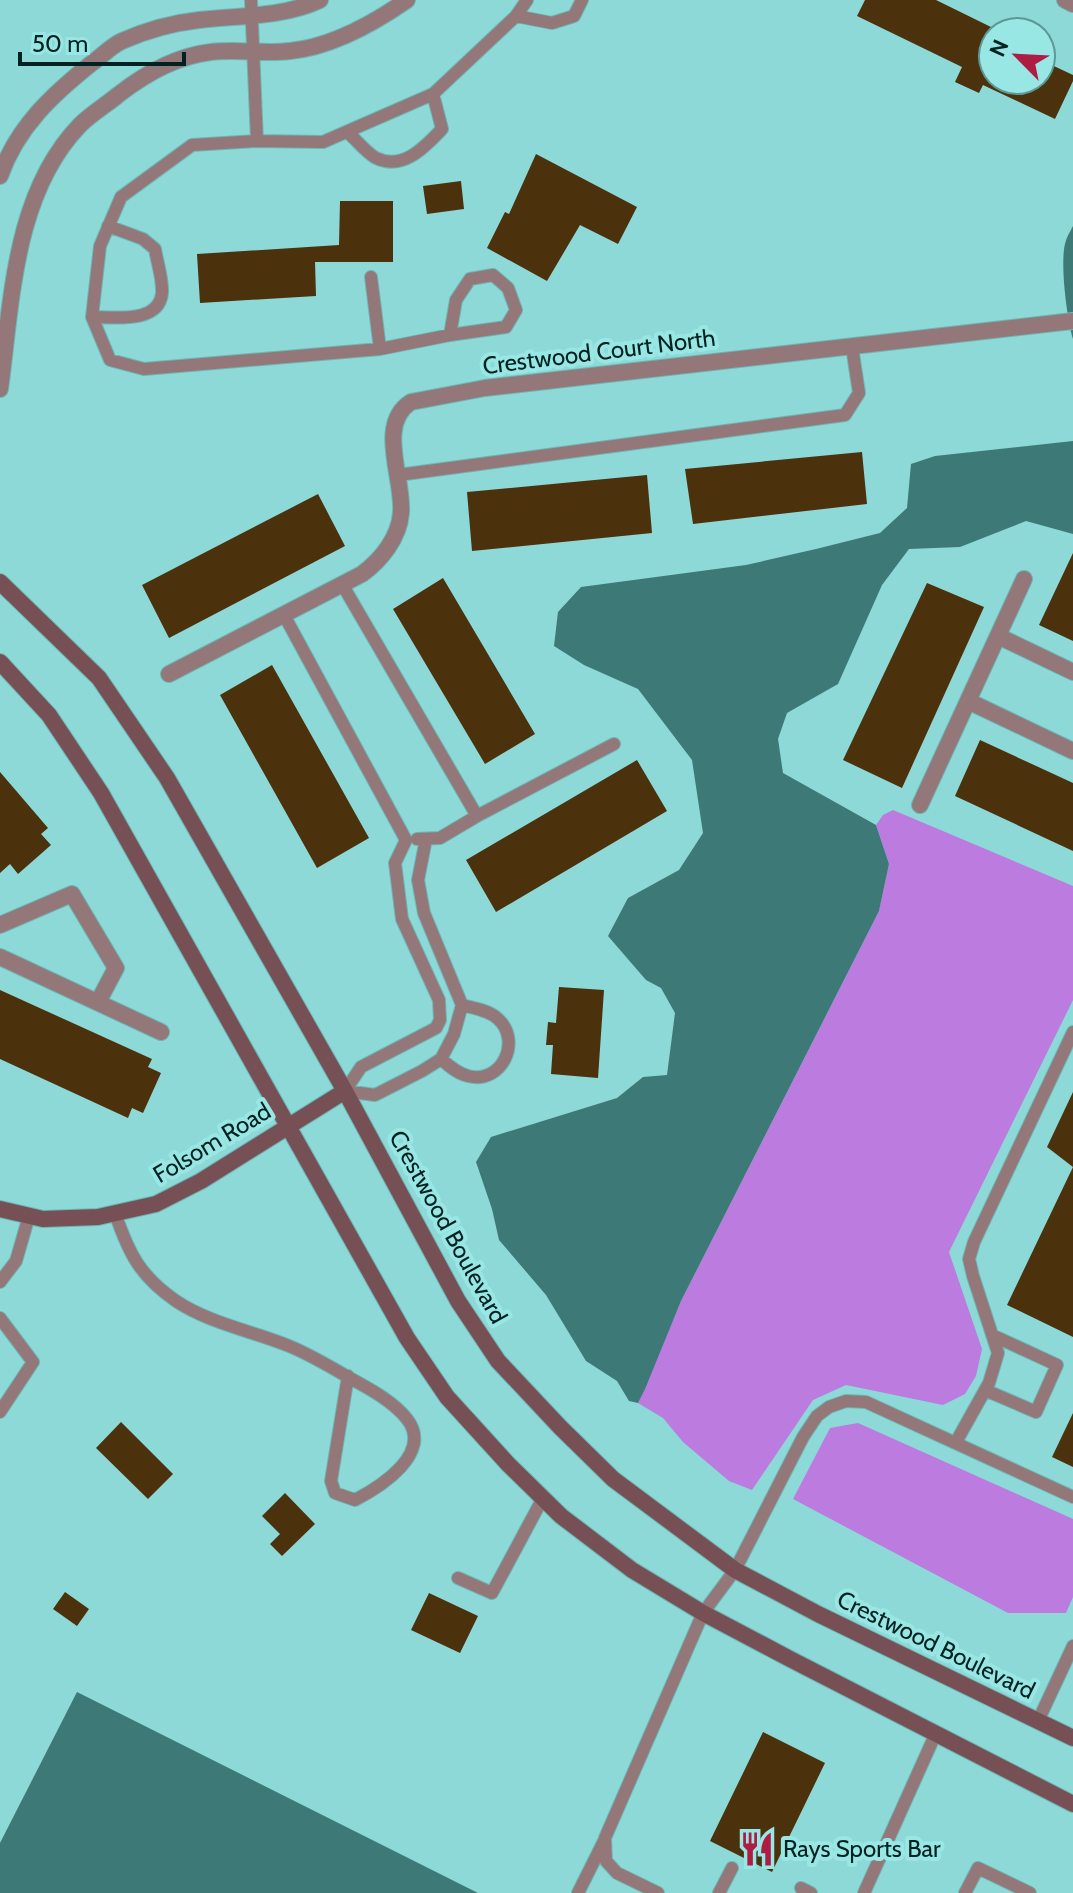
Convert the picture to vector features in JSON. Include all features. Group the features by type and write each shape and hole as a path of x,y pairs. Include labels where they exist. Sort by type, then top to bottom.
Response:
{"main road":[{"name":"Crestwood Boulevard","path":"0,582 44,621 99,678 167,778 345,1091 458,1301 498,1361 613,1479 735,1570 818,1614 1073,1738"},
{"path":"0,662 49,715 101,793 286,1127 407,1338 447,1397 561,1516 632,1570 703,1613 1073,1804"},
{"name":"Folsom Road","path":"0,1209 29,1216 98,1217 156,1204 201,1181 345,1091"}],"street":[{"path":"0,176 25,127 53,95 119,43 162,26 252,8 288,12 320,0"},
{"path":"0,389 24,230 42,178 81,124 141,77 174,61 209,52 290,51 325,43 369,23 407,0"},
{"path":"1065,0 1073,4"},
{"name":"Crestwood Court North","path":"169,674 375,564 394,536 401,516 393,432 401,409 411,402 485,388 1073,321"},
{"path":"920,805 1024,579"},
{"path":"998,636 1073,672"},
{"path":"968,701 1073,751"},
{"path":"0,925 72,894 116,968 98,1002"},
{"path":"0,957 161,1032"}],"lane":[{"path":"450,335 456,300 470,279 493,275 508,288 516,310 506,327 380,349 144,369 110,360 92,317 100,246 121,197 192,145 257,141 323,142 347,132 433,94 516,16 527,0"},
{"path":"516,16 552,23 574,16 582,0"},
{"path":"252,8 257,141"},
{"path":"347,132 376,158 401,161 423,149 442,129 433,94"},
{"path":"92,317 142,317 159,305 162,291 155,249 143,239 108,226"},
{"path":"371,277 380,349"},
{"path":"398,475 845,415 859,393 852,347"},
{"path":"342,584 477,816"},
{"path":"284,615 406,840"},
{"path":"406,840 440,838 614,744"},
{"path":"406,840 395,863 402,919 439,1000 440,1020 436,1028 361,1067 345,1091 375,1095 441,1059 454,1034 462,1005 423,908 418,880 426,839"},
{"path":"401,910 423,908"},
{"path":"441,1059 456,1071 478,1077 489,1075 503,1064 508,1054 509,1037 496,1016 462,1005"},
{"path":"956,1442 985,1390 998,1353 969,1259 974,1242 1073,1032"},
{"path":"115,1213 125,1244 135,1262 146,1277 178,1302 198,1313 290,1346 348,1376 370,1389 409,1421 412,1453 402,1468 374,1490 355,1500 335,1493 331,1481 348,1376"},
{"path":"0,1282 16,1261 29,1216"},
{"path":"0,1318 33,1362 0,1412"},
{"path":"985,1390 1036,1412 1057,1365 992,1335"},
{"path":"578,1893 703,1613 735,1570 803,1437 817,1416 829,1407 846,1401 866,1402 1073,1497"},
{"path":"458,1578 492,1593 543,1498"},
{"path":"1038,1721 1073,1646"},
{"path":"864,1893 936,1733"},
{"path":"605,1838 606,1861 617,1873 658,1893"},
{"path":"719,1893 732,1868"},
{"path":"965,1893 978,1868 1030,1893"}],"shaded area":[{"path":"893,810 1073,886 1073,1000 949,1252 982,1349 976,1376 965,1394 943,1405 846,1385 813,1400 752,1490 729,1481 683,1442 663,1418 638,1403 681,1301 879,911 889,864 876,825 883,815"},
{"path":"858,1423 1073,1519 1073,1597 1066,1613 1008,1613 793,1499 830,1428"}],"water":[{"path":"1073,226 1073,339 1063,264 1066,242"},
{"path":"1073,441 1073,534 1026,521 960,547 909,549 882,585 838,684 787,713 778,739 783,773 876,825 889,864 879,911 681,1301 638,1403 629,1401 617,1381 586,1361 546,1295 499,1240 476,1162 491,1137 617,1098 643,1077 667,1075 675,1013 661,988 646,980 608,936 628,898 679,870 703,833 692,760 638,689 584,665 554,646 558,612 581,587 746,565 880,533 907,508 911,464 935,456"},
{"path":"77,1692 478,1893 0,1893 0,1843"}],"building":[{"path":"865,0 936,0 977,20 977,92 955,82 962,67 857,16"},
{"path":"1057,68 1073,75 1055,119 1006,96 1057,96"},
{"path":"536,154 637,207 618,244 580,225 547,281 487,248 505,212 509,214"},
{"path":"461,181 464,209 427,214 423,186"},
{"path":"340,201 393,201 393,262 315,262 316,296 200,303 197,254 339,245"},
{"path":"862,452 867,504 693,524 685,469"},
{"path":"647,475 652,533 472,551 467,492"},
{"path":"318,494 345,546 169,638 142,585"},
{"path":"1073,553 1073,641 1039,625"},
{"path":"443,578 535,734 485,764 393,609"},
{"path":"927,583 984,607 902,788 843,760"},
{"path":"272,665 369,838 317,868 220,695"},
{"path":"980,740 1073,783 1073,851 955,796"},
{"path":"637,760 667,811 496,912 466,860"},
{"path":"0,772 48,828 41,834 51,845 18,874 10,864 0,873"},
{"path":"559,987 604,990 598,1078 551,1074 553,1045 546,1045 548,1022 556,1023"},
{"path":"0,990 152,1059 148,1067 161,1073 143,1113 132,1108 128,1118 0,1059"},
{"path":"1073,1092 1073,1167 1047,1147"},
{"path":"1073,1167 1073,1337 1007,1305"},
{"path":"1073,1413 1073,1467 1052,1457"},
{"path":"121,1422 173,1474 148,1499 96,1448"},
{"path":"285,1493 315,1524 282,1556 270,1544 280,1534 262,1516"},
{"path":"65,1592 89,1609 77,1626 53,1609"},
{"path":"429,1593 478,1616 460,1653 411,1630"},
{"path":"763,1732 825,1763 772,1872 710,1841"}],"place":[{"name":"Rays Sports Bar","path":"757,1849"}]}
